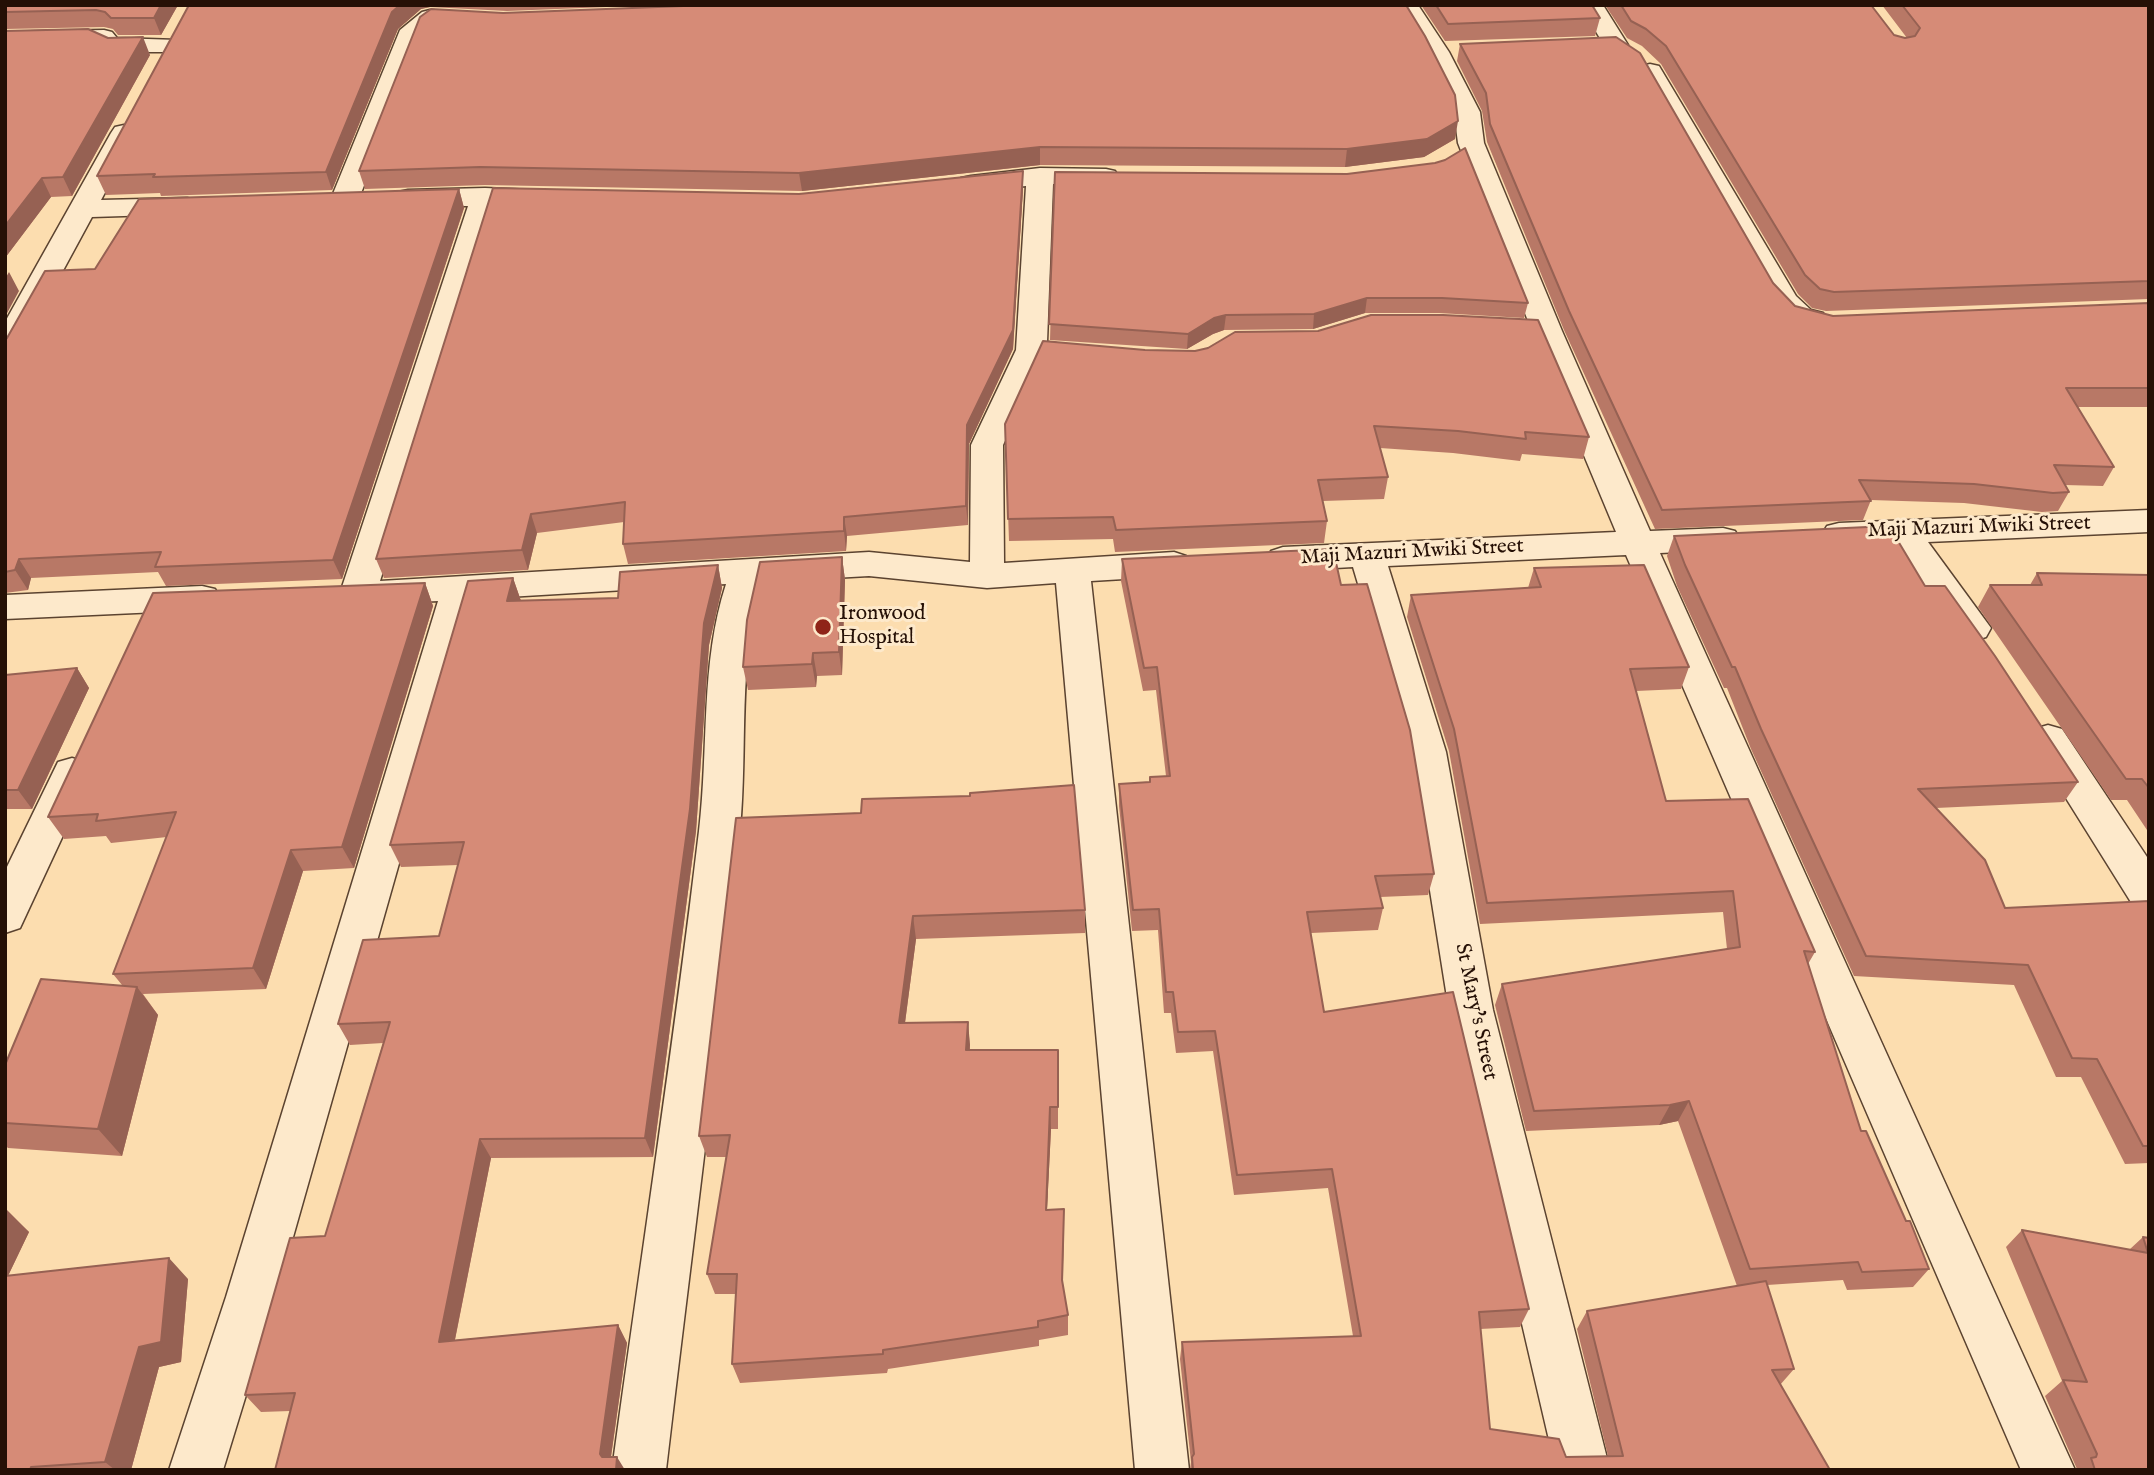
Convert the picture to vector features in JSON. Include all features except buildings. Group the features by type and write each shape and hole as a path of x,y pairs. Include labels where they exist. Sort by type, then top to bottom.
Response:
{"street":[{"path":"1406,5 1451,52 1467,112 1462,149 1534,331 1638,543 2048,1470"},
{"path":"1591,5 1616,45"},
{"path":"365,200 412,30 430,17 494,20"},
{"path":"5,39 104,37 110,45 169,47"},
{"path":"1589,46 1616,45 1632,52 1647,65 1784,301 1800,316 1825,323 1838,323"},
{"path":"5,350 133,116"},
{"path":"947,186 1040,176 1137,177"},
{"path":"987,576 987,445 1031,350 1040,176"},
{"path":"485,195 344,594 459,590 869,564 987,576 1206,562"},
{"path":"316,202 485,195 568,197"},
{"path":"84,209 207,205"},
{"path":"1031,350 1119,358"},
{"name":"Maji Mazuri Mwiki Street","path":"1805,535 2149,521"},
{"path":"1902,531 1988,651"},
{"name":"Maji Mazuri Mwiki Street","path":"1247,561 1749,538"},
{"name":"St Mary's Street","path":"1367,555 1427,752 1471,1010 1583,1470"},
{"path":"1072,569 1162,1470"},
{"path":"639,1470 720,825 727,687 737,598 748,572"},
{"path":"196,1470 255,1283 459,590"},
{"path":"5,607 235,597"},
{"path":"135,638 152,600"},
{"path":"2026,707 2149,895"},
{"path":"5,916 88,739"}],"place":[{"name":"Ironwood Hospital","path":"823,627"}]}
